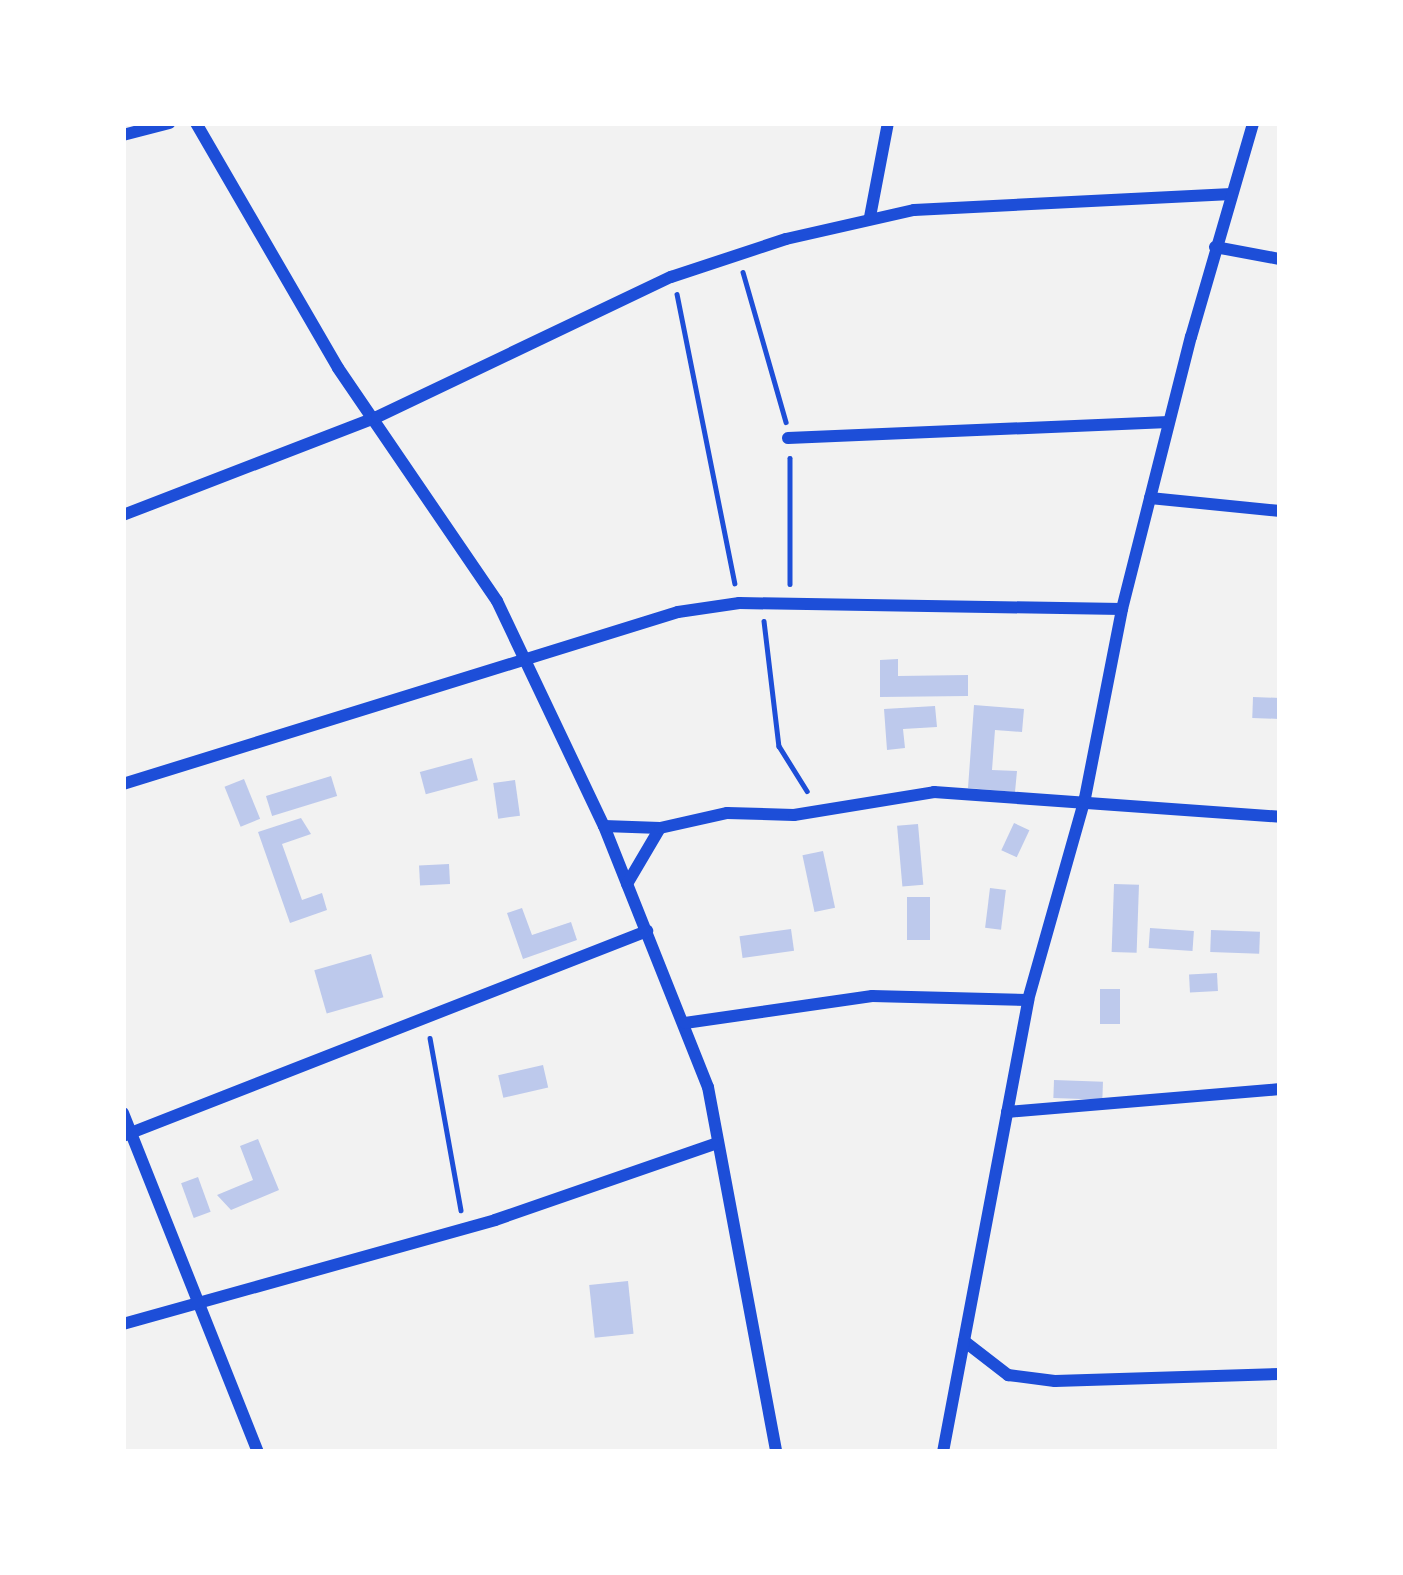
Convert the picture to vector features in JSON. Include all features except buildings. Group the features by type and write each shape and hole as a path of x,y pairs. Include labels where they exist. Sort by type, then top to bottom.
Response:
{"street":[{"path":"123,135 169,123"},
{"path":"196,123 268,256 497,601 519,656 604,826 685,1023 718,1143 776,1452"},
{"path":"870,217 888,123"},
{"path":"944,1452 1028,1000 1085,798 1122,609 1169,422 1252,123"},
{"path":"123,515 376,417 671,277 870,217 1232,194"},
{"path":"1215,247 1280,259"},
{"path":"788,438 1169,422"},
{"path":"1150,498 1280,511"},
{"path":"123,784 519,656 739,603 1122,609"},
{"path":"604,826 660,828 727,813 836,808 934,792 1085,798 1207,816 1280,817"},
{"path":"628,884 660,828"},
{"path":"127,1135 433,1009 646,931"},
{"path":"685,1023 872,996 1028,1000"},
{"path":"1007,1112 1280,1089"},
{"path":"123,1113 127,1135 258,1452"},
{"path":"123,1324 465,1228 718,1143"},
{"path":"964,1341 1008,1375 1055,1381 1280,1374"}],"path":[{"path":"671,277 739,603"},
{"path":"763,603 784,764 794,782 836,808"},
{"path":"433,1009 431,1058 465,1228"}]}
